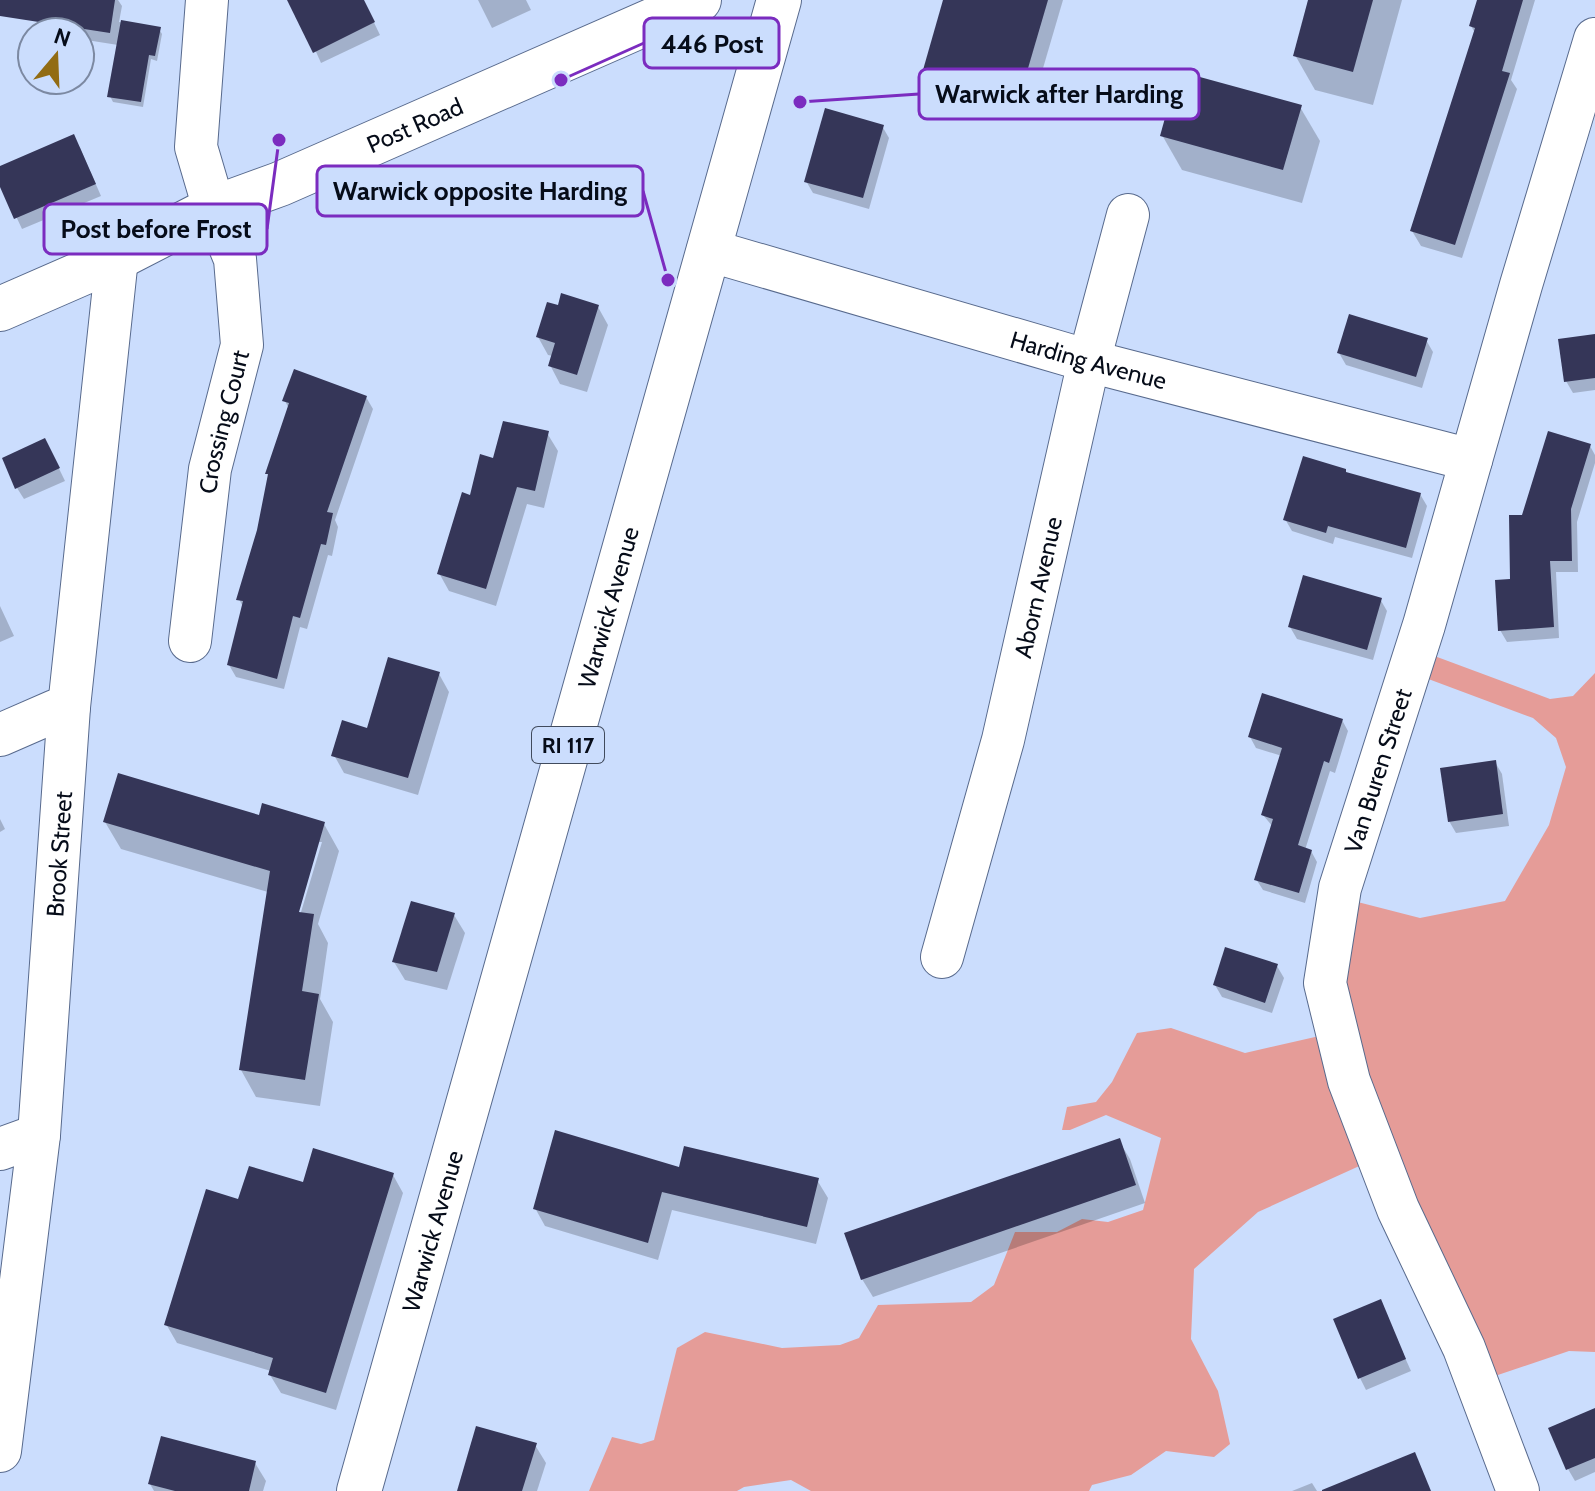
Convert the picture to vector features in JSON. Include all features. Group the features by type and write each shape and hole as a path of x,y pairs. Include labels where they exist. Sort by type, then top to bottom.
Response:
{"main road":[{"name":"Post Road","path":"0,309 117,258 214,208 295,178 699,0"},
{"name":"Warwick Avenue","path":"359,1491 779,0"}],"street":[{"name":"Crossing Court","path":"190,641 210,469 242,345 235,259 214,208 196,147 207,0"},
{"name":"Van Buren Street","path":"1518,1491 1464,1348 1398,1209 1349,1081 1325,983 1340,888 1424,625 1595,39"},
{"name":"Aborn Avenue","path":"942,957 1003,740 1089,361 1128,215"},
{"name":"Harding Avenue","path":"708,250 1089,361 1471,460"},
{"name":"Brook Street","path":"0,1451 39,1135 69,707 117,258"},
{"path":"0,735 69,707"},
{"path":"0,1149 39,1135"}],"shaded area":[{"path":"1421,651 1550,699 1573,696 1595,673 1595,1352 1569,1351 1486,1379 1377,1158 1258,1212 1194,1269 1191,1339 1218,1391 1230,1444 1214,1457 1166,1451 1131,1475 1092,1485 1089,1491 811,1491 791,1480 744,1487 737,1491 589,1491 612,1437 641,1444 654,1440 677,1348 705,1332 782,1348 840,1345 859,1338 878,1305 971,1302 994,1285 1015,1232 1057,1232 1082,1219 1108,1222 1143,1210 1161,1138 1106,1115 1070,1130 1062,1130 1067,1107 1096,1102 1112,1082 1137,1033 1171,1028 1245,1053 1337,1032 1346,899 1420,918 1505,901 1549,825 1566,767 1556,738 1533,718 1415,674"}],"building":[{"path":"0,0 115,0 110,33 96,31 96,16 16,16 16,18 0,16"},
{"path":"287,0 364,0 375,22 313,53"},
{"path":"943,0 1048,0 1019,99 923,70"},
{"path":"1308,0 1373,0 1353,72 1293,56"},
{"path":"1477,0 1523,0 1502,71 1510,73 1455,245 1410,231 1475,28 1469,26"},
{"path":"121,20 161,27 155,56 149,55 141,102 107,97"},
{"path":"1178,71 1302,105 1283,170 1160,136"},
{"path":"825,108 884,125 863,198 804,182"},
{"path":"74,134 96,184 14,219 0,187 0,166"},
{"path":"561,293 599,305 577,375 548,366 555,343 536,337 547,302 558,305"},
{"path":"1349,314 1428,338 1416,377 1337,353"},
{"path":"1595,334 1595,378 1564,382 1558,339"},
{"path":"294,369 367,396 327,512 333,513 326,545 321,544 300,618 293,616 277,679 227,665 243,601 236,600 257,530 268,474 265,474 289,403 282,401"},
{"path":"503,421 549,431 535,491 517,487 486,589 437,574 462,492 470,495 480,454 493,458"},
{"path":"1548,431 1591,444 1571,509 1572,561 1550,561 1554,627 1498,631 1495,580 1510,579 1509,515 1522,515"},
{"path":"45,438 60,468 15,489 2,458"},
{"path":"1303,456 1346,469 1346,472 1421,493 1406,548 1328,526 1326,533 1283,520"},
{"path":"1303,575 1382,598 1367,650 1288,627"},
{"path":"388,657 440,672 408,778 331,756 342,720 367,728"},
{"path":"1262,693 1343,719 1329,763 1324,761 1298,845 1312,850 1299,893 1254,880 1273,819 1261,815 1282,748 1248,737"},
{"path":"1496,760 1503,814 1448,822 1440,768"},
{"path":"118,773 259,815 262,803 325,822 299,912 314,914 302,991 319,994 305,1080 239,1070 270,871 103,822"},
{"path":"411,901 455,913 437,972 392,962"},
{"path":"1225,947 1278,964 1265,1003 1213,985"},
{"path":"555,1130 679,1167 684,1146 819,1178 807,1227 662,1192 648,1243 533,1209"},
{"path":"1120,1138 1136,1185 861,1280 844,1233"},
{"path":"313,1148 394,1173 326,1393 268,1375 273,1358 164,1325 206,1189 238,1199 249,1166 303,1182"},
{"path":"1381,1299 1406,1359 1358,1379 1333,1319"},
{"path":"1595,1408 1595,1458 1566,1470 1548,1428"},
{"path":"476,1426 537,1443 522,1491 457,1491"},
{"path":"161,1436 256,1461 249,1491 175,1491 148,1484"},
{"path":"1415,1452 1431,1491 1322,1491 1322,1490"}],"place":[{"name":"446 Post","path":"561,80"},
{"name":"Warwick after Harding","path":"800,102"},
{"name":"Post before Frost","path":"279,140"},
{"name":"Warwick opposite Harding","path":"668,280"}]}
